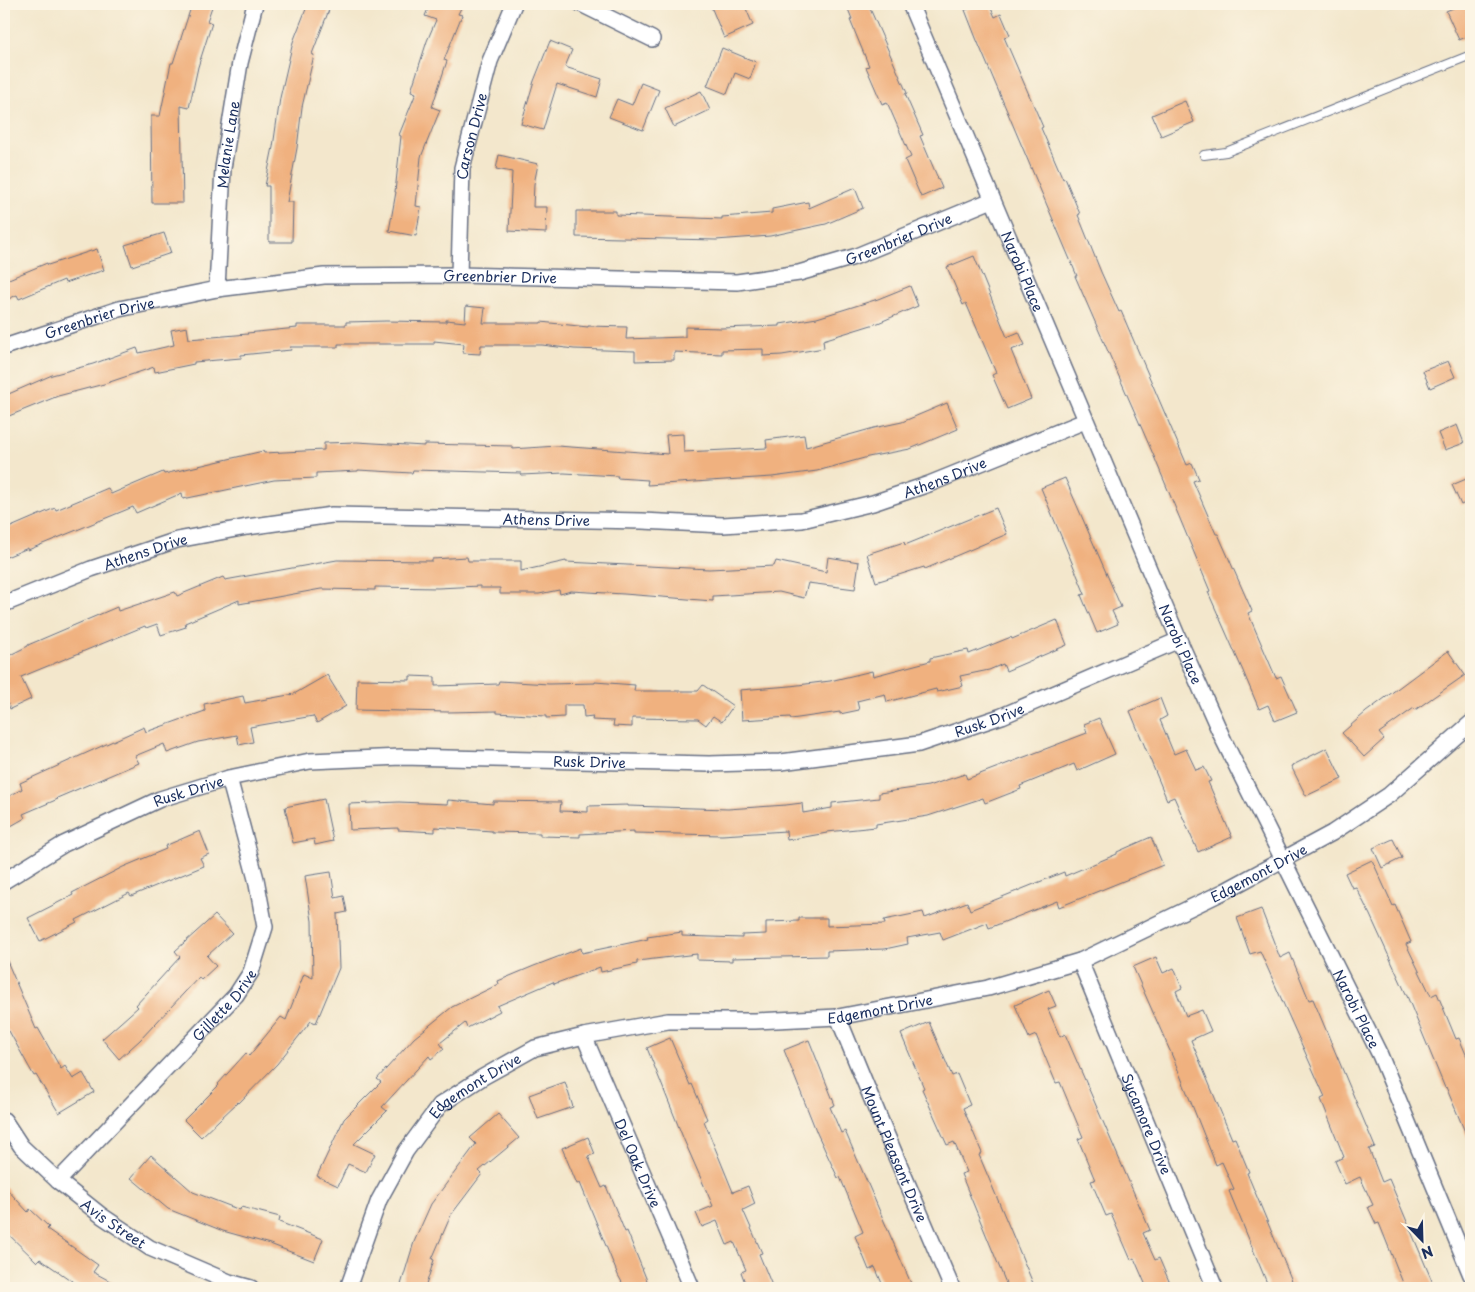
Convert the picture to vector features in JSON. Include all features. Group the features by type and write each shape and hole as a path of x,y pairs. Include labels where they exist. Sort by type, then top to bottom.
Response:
{"street":[{"name":"Melanie Lane","path":"217,289 223,168 240,63 255,4"},
{"name":"Carson Drive","path":"459,275 462,168 490,61 514,4"},
{"path":"581,4 652,39"},
{"name":"Narobi Place","path":"910,4 1179,640 1224,741 1380,1055 1471,1275"},
{"name":"Greenbrier Drive","path":"4,348 119,309 217,289 324,276 459,275 737,282 799,272 854,257 992,200"},
{"name":"Athens Drive","path":"4,604 91,569 176,540 247,527 332,515 422,515 723,525 802,520 873,503 929,484 1085,421"},
{"name":"Rusk Drive","path":"4,881 64,844 160,799 229,778 310,761 402,757 709,764 781,762 919,744 1002,716 1179,640"},
{"name":"Edgemont Drive","path":"348,1288 379,1200 406,1151 440,1104 482,1077 534,1048 584,1036 668,1021 755,1022 838,1017 988,988 1080,961 1225,891 1332,833 1388,795 1471,723"},
{"name":"Gillette Drive","path":"58,1181 236,994 251,972 265,927 256,879 229,778"},
{"name":"Sycamore Drive","path":"1080,961 1214,1288"},
{"name":"Mount Pleasant Drive","path":"838,1017 952,1288"},
{"name":"Del Oak Drive","path":"584,1036 692,1288"},
{"name":"Avis Street","path":"4,1120 22,1146 58,1181 102,1216 150,1248 229,1282 251,1288"}],"lane":[{"path":"1204,155 1226,152 1471,56"}],"building":[{"path":"192,4 213,4 207,21 212,23 198,67 189,108 181,106 183,203 152,203 151,116 160,116 171,63 173,63"},
{"path":"308,4 329,10 312,54 314,55 302,107 287,202 293,202 292,242 269,242 269,186 265,186 280,98 293,42"},
{"path":"430,4 463,4 458,14 462,15 444,60 447,61 432,107 440,110 421,157 416,206 421,207 416,236 389,231 396,192 401,136 399,135 416,93 411,91 427,41 436,20 425,16"},
{"path":"710,4 744,4 753,25 724,38"},
{"path":"846,4 868,4 907,93 905,94 923,135 920,136 942,188 921,197 905,160 911,157 887,102 882,104 866,67 869,66 850,20 852,19"},
{"path":"982,4 989,4 995,17 1001,14 1010,35 1004,37 1043,127 1041,128 1080,214 1078,215 1101,272 1119,312 1121,311 1187,465 1192,463 1199,479 1193,481 1252,611 1248,613 1276,678 1281,676 1297,712 1275,721 1268,705 1259,709 1208,592 1210,591 1153,454 1075,276 1077,276 965,10"},
{"path":"1463,4 1471,4 1471,35 1459,40 1446,11"},
{"path":"550,41 572,50 565,67 602,79 597,97 557,84 543,130 521,124 534,81"},
{"path":"722,48 756,62 750,79 735,73 727,94 707,86"},
{"path":"641,83 659,90 643,130 609,117 617,99 632,105"},
{"path":"701,91 710,110 674,127 665,108"},
{"path":"1185,101 1194,122 1161,136 1152,115"},
{"path":"499,155 538,164 534,184 533,207 547,207 546,233 509,231 512,172 496,169"},
{"path":"855,188 863,208 826,224 770,236 716,240 576,237 576,211 616,211 616,215 722,219 722,217 772,213 772,209 808,202 809,208"},
{"path":"164,233 171,253 132,266 125,245"},
{"path":"97,249 104,270 65,283 64,280 19,299 17,295 4,301 4,281 47,263 48,265"},
{"path":"974,256 1007,337 1019,332 1025,345 1011,350 1031,399 1007,409 992,375 996,373 966,303 963,305 947,267"},
{"path":"910,286 918,306 878,323 823,340 824,348 782,355 763,356 763,349 722,350 722,354 674,352 674,360 635,361 635,351 574,349 542,345 481,345 480,354 463,353 464,344 434,341 434,344 338,344 338,347 290,347 291,350 241,355 241,358 194,362 194,364 155,372 154,367 104,384 58,396 4,418 4,396 52,375 93,364 137,348 139,353 174,345 171,330 187,327 189,339 297,328 297,325 346,325 346,322 386,321 446,322 446,320 465,322 466,306 485,308 483,323 541,322 588,327 627,327 626,339 685,337 685,327 780,326 780,324 817,318 878,299"},
{"path":"1448,361 1455,377 1430,388 1423,371"},
{"path":"947,403 958,429 910,449 868,457 817,471 772,477 647,485 648,480 564,473 521,475 521,473 413,470 412,473 358,470 316,473 316,478 274,480 183,499 182,493 136,513 133,507 4,558 4,530 55,508 56,510 108,488 111,494 163,472 164,474 263,451 264,453 324,450 324,443 357,442 424,446 424,444 512,446 512,449 557,446 668,454 666,435 683,434 684,452 767,448 766,440 804,435 806,447 902,422"},
{"path":"1457,425 1464,443 1445,450 1438,433"},
{"path":"1471,477 1471,500 1461,505 1452,485"},
{"path":"1065,478 1121,607 1112,611 1118,624 1097,633 1081,595 1085,594 1041,488"},
{"path":"996,508 1007,534 925,569 924,567 876,582 867,554 904,542 905,545"},
{"path":"467,557 468,561 521,561 521,571 566,561 709,569 774,566 776,561 826,572 828,557 859,562 855,589 808,583 804,598 779,592 713,596 713,601 571,591 560,594 559,590 539,594 500,594 500,588 480,588 480,586 438,588 375,587 375,590 321,589 239,604 239,600 185,623 186,627 161,635 157,624 146,628 145,626 21,677 31,699 10,709 4,695 4,658 28,645 117,607 118,611 175,592 177,596 223,577 225,580 337,560 432,561 432,559"},
{"path":"1057,620 1067,645 1006,671 1003,664 989,670 960,676 963,686 937,692 936,689 887,702 885,694 857,701 859,710 840,714 840,712 791,719 790,717 742,720 740,690 830,681 872,671 873,676 930,661 930,658 968,650 969,654 1011,637 1012,639"},
{"path":"1448,651 1465,675 1379,733 1384,739 1364,757 1342,733 1366,712"},
{"path":"327,675 346,706 317,723 313,716 250,727 253,742 239,745 237,735 198,742 167,753 164,744 135,756 139,763 23,814 25,818 4,830 4,799 22,789 20,783 144,727 146,732 205,711 204,704 243,696 245,703 294,694"},
{"path":"410,676 435,677 435,686 498,684 499,681 549,684 595,682 635,685 634,691 698,691 703,685 733,706 722,722 713,716 706,725 698,719 632,718 632,727 613,726 614,721 592,720 593,716 584,717 583,705 564,705 564,717 546,718 546,716 497,713 497,711 356,710 357,679 410,680"},
{"path":"1160,698 1167,716 1160,720 1174,754 1186,749 1196,770 1204,767 1211,781 1208,782 1232,837 1198,852 1174,797 1167,800 1130,711"},
{"path":"1099,718 1115,754 1077,771 1074,764 1020,786 1021,789 985,803 983,798 928,816 876,824 876,827 827,832 787,840 786,831 722,835 634,833 634,831 580,834 580,837 540,836 540,833 492,832 435,827 435,832 398,830 398,828 350,830 349,804 399,802 447,804 448,800 493,804 493,801 561,802 560,811 588,812 588,806 628,805 728,809 802,803 803,813 832,808 832,803 879,798 879,793 928,786 965,774 967,779 1087,733 1084,724"},
{"path":"1327,748 1342,779 1306,796 1291,766"},
{"path":"324,799 333,841 315,845 314,839 293,843 285,807"},
{"path":"200,831 209,854 200,858 204,866 131,896 129,893 40,941 28,918 123,867 166,849 165,846"},
{"path":"1151,837 1163,865 1059,907 1057,901 989,928 987,923 943,940 940,932 907,938 908,944 885,949 827,951 827,956 732,958 732,961 697,960 697,954 637,961 637,964 601,972 600,967 554,984 553,982 497,1006 500,1011 467,1028 465,1023 440,1043 444,1049 431,1059 429,1056 382,1107 387,1111 354,1144 375,1154 366,1172 348,1164 338,1186 317,1176 344,1119 381,1082 377,1079 414,1038 452,1007 499,984 498,981 534,966 581,948 582,953 648,939 647,937 682,932 682,936 742,938 742,935 766,934 766,922 799,921 799,918 827,918 827,926 885,924 884,920 923,912 925,918 967,902 970,910 1064,872 1065,876"},
{"path":"1393,839 1402,858 1382,868 1373,848"},
{"path":"1372,860 1411,942 1406,944 1431,996 1437,993 1456,1039 1459,1038 1471,1066 1471,1146 1370,915 1356,887 1352,888 1345,873"},
{"path":"331,872 335,898 344,896 347,912 337,914 339,968 316,1023 311,1021 277,1064 239,1103 201,1137 184,1120 219,1085 246,1053 249,1056 281,1017 286,1020 304,974 313,978 312,921 305,876"},
{"path":"1261,909 1280,958 1290,953 1309,1000 1313,999 1375,1147 1369,1149 1382,1182 1389,1179 1435,1288 1405,1288 1379,1223 1376,1224 1368,1207 1373,1205 1360,1177 1345,1184 1335,1161 1344,1157 1321,1099 1325,1097 1260,951 1250,954 1237,918"},
{"path":"215,915 232,933 207,956 216,966 201,980 199,977 140,1040 119,1059 102,1039 138,1007 136,1005 180,957 175,951"},
{"path":"4,954 36,1029 38,1028 61,1069 65,1066 73,1079 83,1073 94,1092 59,1113 36,1075 34,1076 9,1031 4,1033"},
{"path":"1156,957 1163,973 1174,968 1182,988 1176,991 1186,1016 1202,1010 1211,1031 1191,1040 1232,1139 1235,1138 1249,1172 1247,1173 1295,1288 1269,1288 1229,1191 1234,1189 1222,1162 1216,1165 1174,1060 1133,967"},
{"path":"1049,990 1056,1006 1048,1009 1060,1037 1065,1034 1150,1230 1143,1233 1155,1260 1159,1258 1172,1288 1147,1288 1134,1258 1131,1260 1111,1214 1106,1216 1091,1181 1095,1180 1078,1139 1083,1137 1060,1082 1056,1083 1036,1035 1029,1038 1015,1005"},
{"path":"929,1022 952,1076 957,1074 970,1105 963,1108 982,1153 979,1155 1035,1288 1008,1288 961,1174 967,1172 954,1142 947,1145 922,1089 924,1088 901,1034"},
{"path":"670,1038 707,1119 704,1121 733,1192 748,1186 755,1204 743,1210 762,1253 759,1254 773,1288 747,1288 741,1272 746,1270 734,1242 727,1245 717,1221 702,1227 696,1213 713,1206 647,1048"},
{"path":"809,1040 835,1105 830,1107 841,1133 845,1131 913,1288 884,1288 875,1267 869,1270 855,1236 863,1232 840,1177 838,1178 817,1133 784,1050"},
{"path":"565,1082 573,1107 538,1119 529,1095"},
{"path":"498,1114 519,1138 479,1171 482,1174 451,1215 432,1259 434,1260 425,1288 400,1288 414,1242 431,1204 476,1144 470,1138"},
{"path":"588,1137 595,1154 588,1156 602,1188 606,1186 650,1288 625,1288 580,1183 577,1184 562,1148"},
{"path":"151,1155 193,1192 240,1210 241,1207 280,1217 279,1222 323,1239 314,1261 270,1244 223,1231 168,1209 131,1178"},
{"path":"4,1186 28,1212 30,1209 49,1227 47,1229 98,1265 93,1272 123,1288 82,1288 40,1259 37,1262 4,1230"}]}
